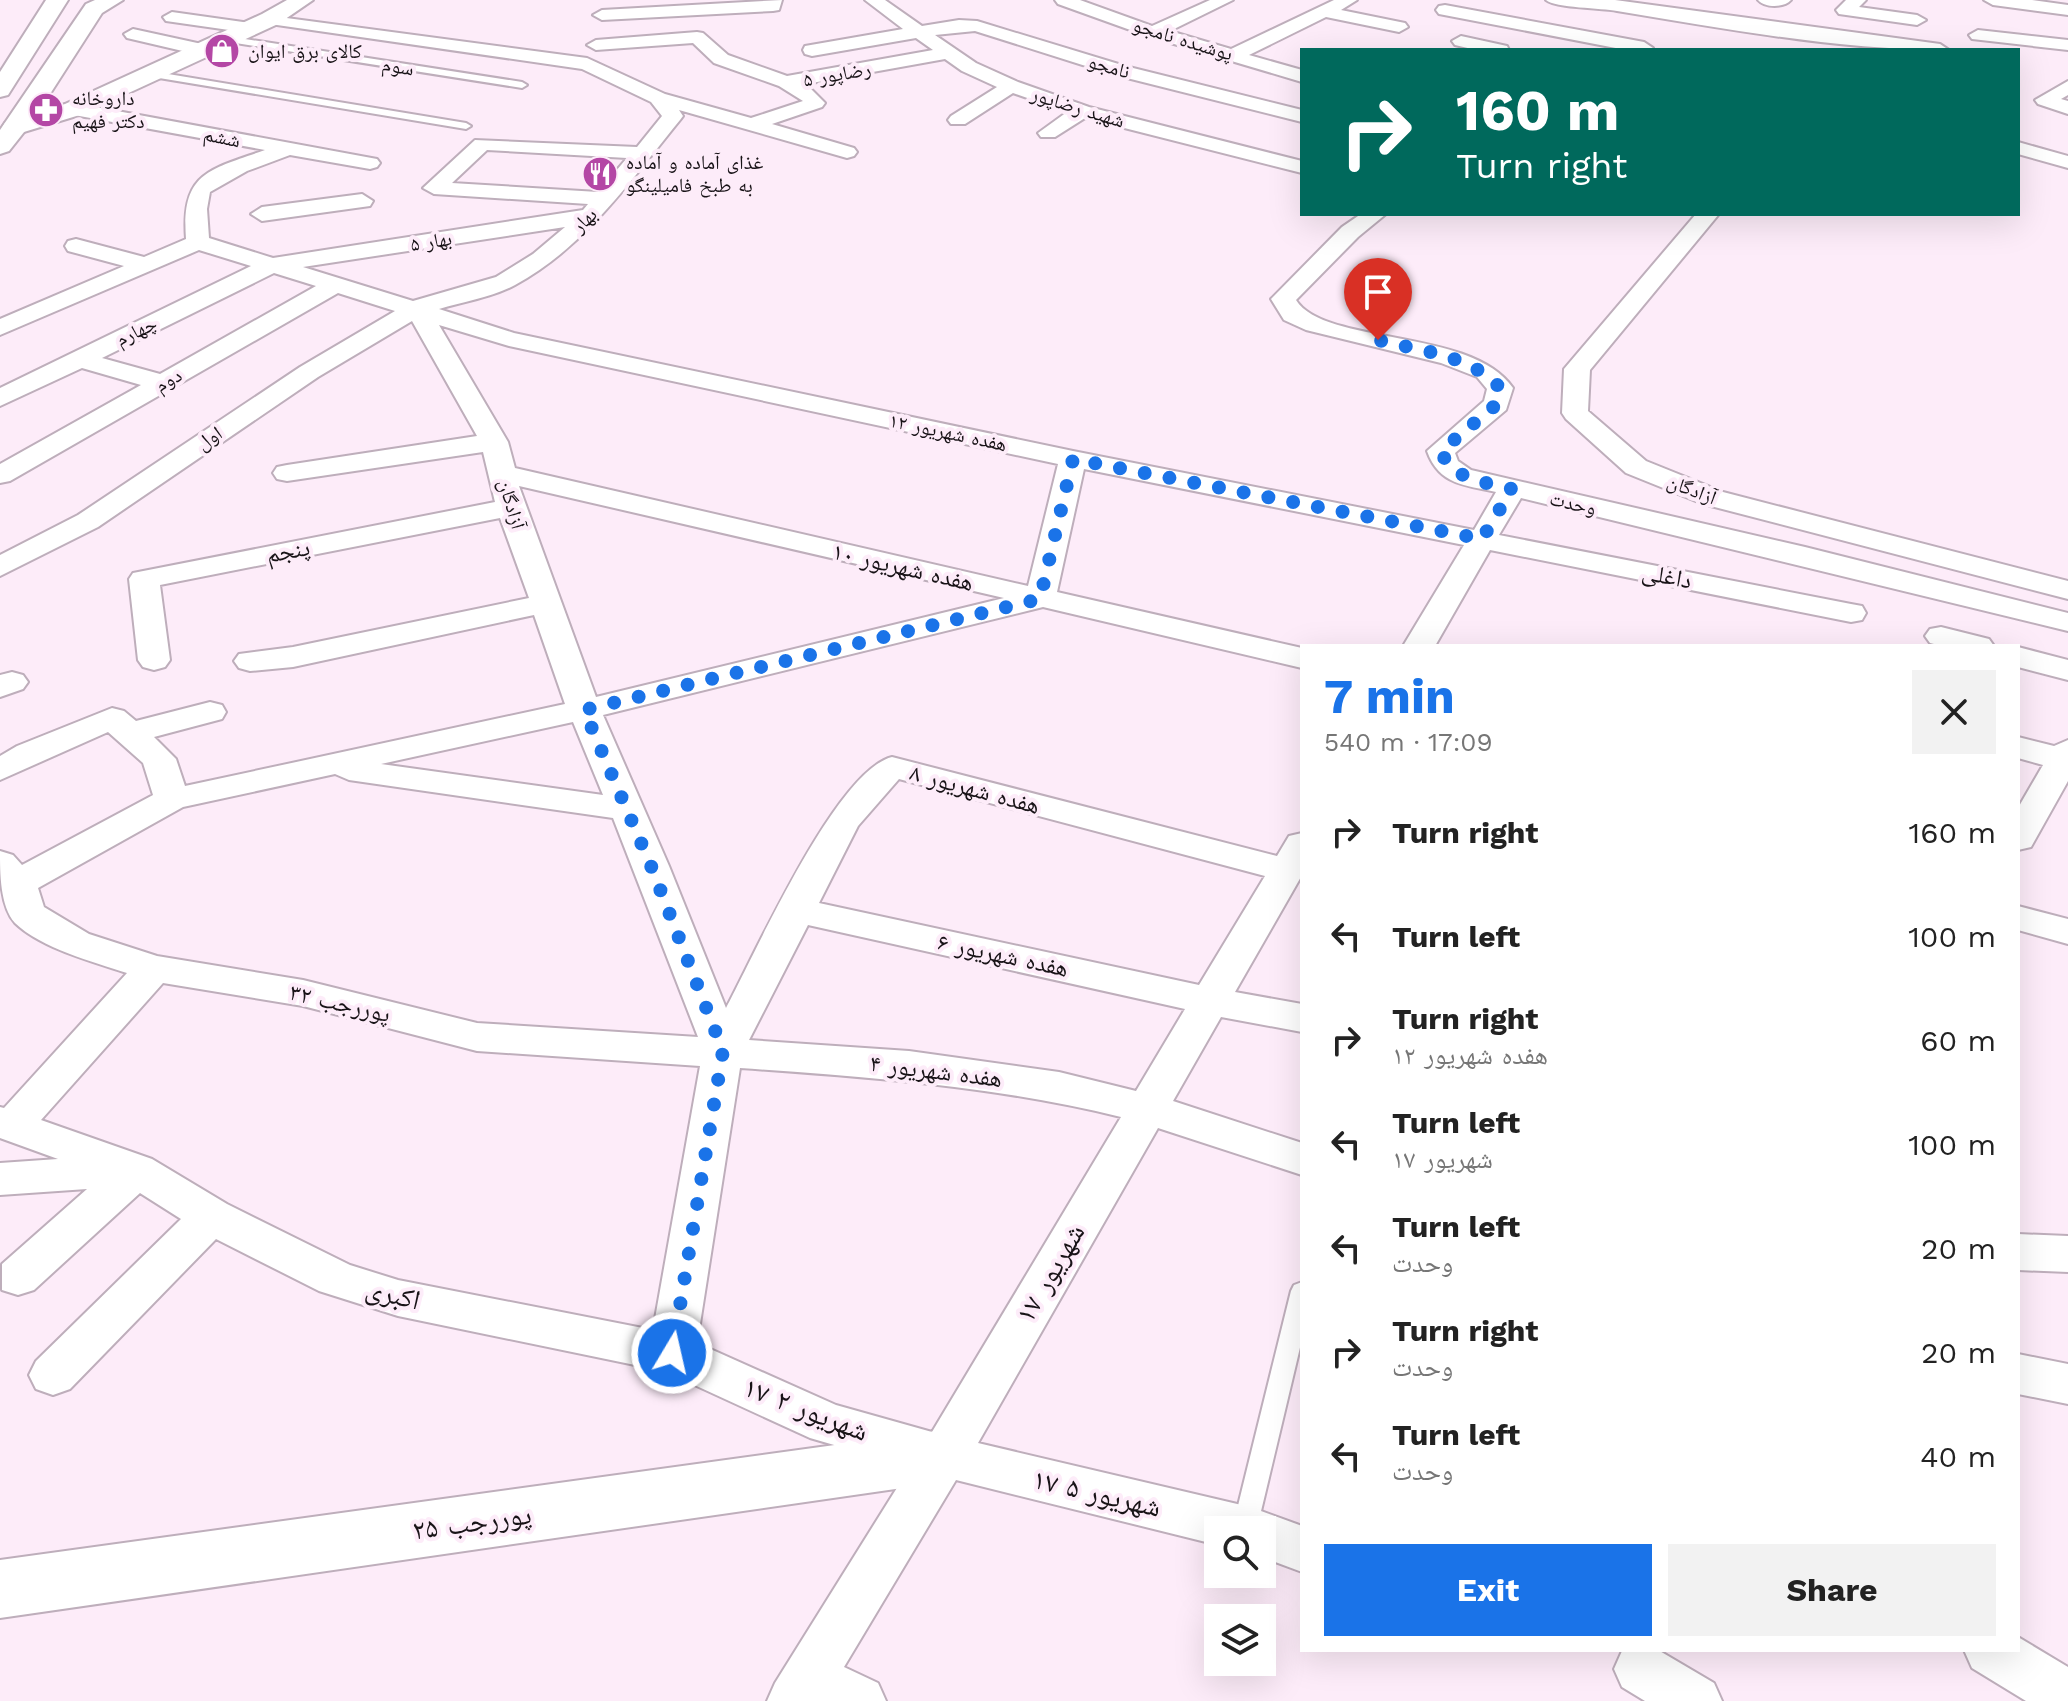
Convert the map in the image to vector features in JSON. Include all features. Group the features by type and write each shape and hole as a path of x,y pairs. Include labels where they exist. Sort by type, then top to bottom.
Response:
{"street":[{"path":"7,137 260,24 302,0"},
{"name":"شهید رضاپور","path":"874,0 947,53 1011,86 1082,111 1300,166"},
{"path":"1153,32 1224,0"},
{"path":"1234,55 1348,0"},
{"path":"1555,0 1589,1 1889,47"},
{"path":"1644,48 1716,0"},
{"path":"1767,0 1782,0"},
{"path":"1857,0 1845,10 1917,20"},
{"path":"1993,0 2065,8"},
{"name":"پوشیده نامجو","path":"1073,1 1153,32 1300,75"},
{"path":"591,55 604,26 600,8 773,3"},
{"path":"0,90 54,6 103,4"},
{"path":"7,137 103,4"},
{"path":"1445,10 1637,48"},
{"path":"863,18 916,11"},
{"path":"1325,12 1399,27"},
{"path":"172,17 591,55 658,98 847,152"},
{"name":"نامجو","path":"812,50 959,25 977,26 1118,70 1300,116"},
{"path":"1595,25 1667,33"},
{"path":"2068,30 1982,28 2068,45"},
{"path":"1790,48 1800,32"},
{"path":"133,34 204,50"},
{"name":"رضاپور ۵","path":"591,55 697,37 721,59 786,82 947,53"},
{"path":"1461,41 1491,48"},
{"path":"18,64 60,62"},
{"path":"751,125 815,103 805,91 786,82"},
{"path":"958,120 1011,86"},
{"path":"2068,87 2045,100 2068,108"},
{"name":"بهار","path":"417,308 474,294 504,282 541,259 598,208 673,116 658,98"},
{"name":"ششم","path":"74,109 370,163"},
{"path":"1048,133 1082,111"},
{"path":"598,208 434,188 482,144 642,153"},
{"path":"0,328 198,242 197,197 201,187 217,177 286,149"},
{"path":"2020,149 2068,166"},
{"path":"1275,179 1300,166"},
{"path":"2020,166 2068,166"},
{"path":"262,214 358,191 380,248"},
{"name":"بهار ۵","path":"272,265 598,208"},
{"name":"وحدت","path":"1372,216 1350,232 1283,299 1293,315 1315,325 1450,358 1486,372 1500,388 1497,404 1441,451 1446,465 1462,476 1805,556 2068,622"},
{"name":"آزادگان","path":"1706,216 1577,369 1575,413 1636,467 1713,498 2068,590"},
{"name":"هفده شهریور ۱۲","path":"198,242 509,339 1073,459 1482,539"},
{"path":"76,246 144,264"},
{"name":"چهارم","path":"0,398 272,265"},
{"name":"دوم","path":"0,475 336,285"},
{"name":"آزادگان","path":"417,308 494,442 511,507 544,604 723,1051"},
{"name":"اول","path":"0,567 88,521 284,388 417,308"},
{"path":"80,359 163,383"},
{"path":"287,473 494,442"},
{"path":"9,873 172,799 584,710 1040,599 1073,459"},
{"name":"هفده شهریور ۱۰","path":"504,474 1300,658"},
{"path":"1420,644 1512,489"},
{"name":"پنجم","path":"154,660 144,579 511,507"},
{"name":"داغلی","path":"1482,539 1851,613"},
{"path":"250,661 293,657 544,604"},
{"path":"1941,636 1971,644"},
{"path":"2020,658 2068,670"},
{"path":"0,770 29,753 119,726 210,712"},
{"path":"119,726 159,759 172,799"},
{"path":"2020,747 2067,757 2020,836"},
{"path":"324,766 627,809"},
{"name":"هفده شهریور ۸","path":"723,1051 842,823 870,788 892,767 1294,857"},
{"name":"۱۷ شهریور","path":"801,1690 944,1456 1294,857"},
{"name":"پوررجب ۳۲","path":"9,873 28,914 76,943 154,968 303,993 477,1037 723,1051"},
{"name":"هفده شهریور ۶","path":"796,910 1209,1001 1300,1018"},
{"path":"2020,919 2068,932"},
{"path":"6,1124 154,968"},
{"path":"672,1353 723,1051"},
{"name":"هفده شهریور ۴","path":"723,1051 909,1065 1059,1087 1146,1108 1300,1158"},
{"name":"اکبری","path":"6,1124 137,1170 211,1216 335,1278 398,1298 672,1353"},
{"path":"5,1182 137,1170"},
{"path":"18,1277 137,1170"},
{"path":"53,1375 211,1216"},
{"path":"2020,1252 2068,1254"},
{"name":"۱۷ شهریور ۲","path":"672,1353 827,1423 944,1456"},
{"path":"2020,1374 2068,1384"},
{"name":"۱۷ شهریور ۵","path":"944,1456 1204,1519"},
{"name":"پوررجب ۲۵","path":"0,1589 944,1456"},
{"name":"۱۷ شهریور ۵","path":"1276,1540 1300,1548"},
{"path":"1994,1652 2068,1697"},
{"path":"1641,1669 1695,1701"},
{"path":"801,1690 859,1701"}],"lane":[{"name":"سوم","path":"226,39 522,85"},
{"path":"150,74 466,126"},
{"path":"1255,1516 1300,1301"}],"place":[{"name":"کالای برق ایوان","path":"222,51"},
{"name":"داروخانه دکتر فهیم","path":"46,110"},
{"name":"غذای آماده و آماده به طبخ فامیلینگو","path":"600,174"}],"route":[{"path":"672,1353 723,1051 651,866 584,710 1040,599 1073,459 1482,539 1512,489 1462,476 1446,465 1441,451 1497,404 1500,388 1486,372 1450,358 1378,340"}]}
